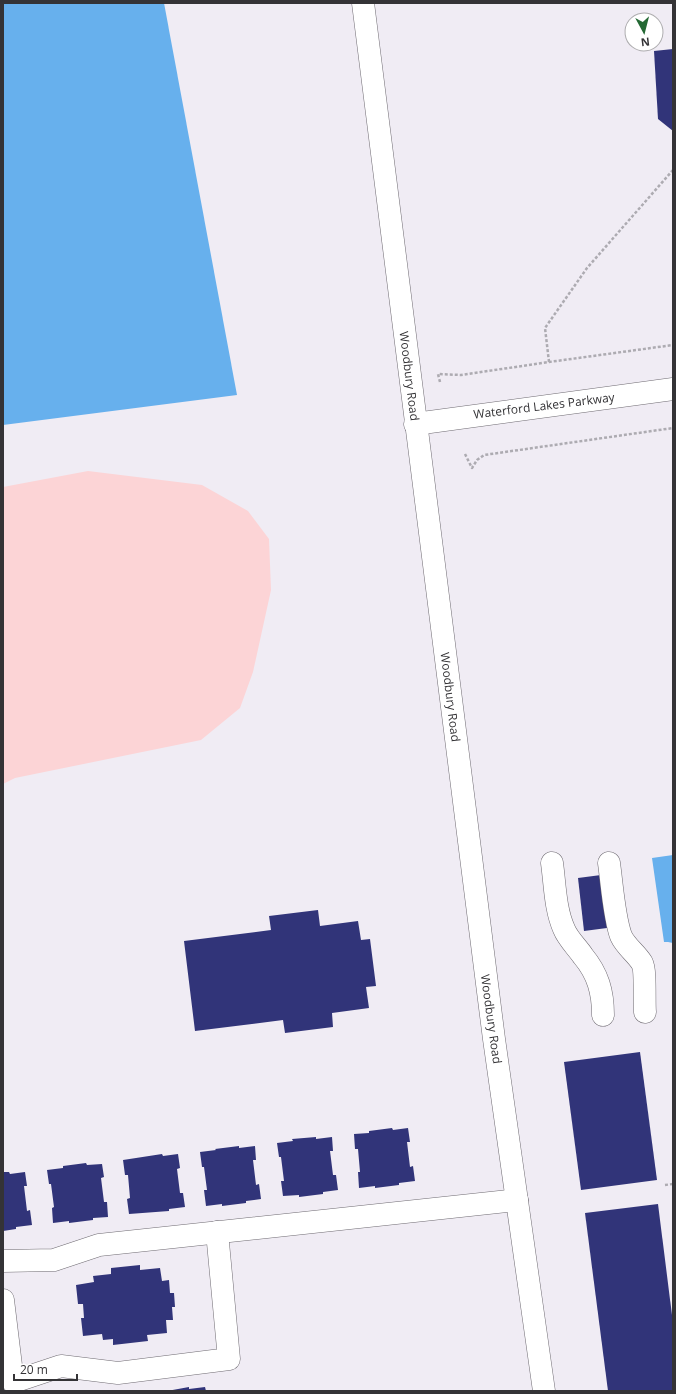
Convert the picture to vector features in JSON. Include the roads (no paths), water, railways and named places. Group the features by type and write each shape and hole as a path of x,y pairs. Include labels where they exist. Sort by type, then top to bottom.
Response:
{"street":[{"name":"Woodbury Road","path":"363,3 415,424 494,1039 544,1391"},
{"name":"Waterford Lakes Parkway","path":"415,424 673,389"},
{"path":"552,863 560,918 568,937 590,965 600,984 603,1015"},
{"path":"609,863 618,926 628,948 637,956 643,965 645,1012"},
{"path":"3,1261 54,1260 99,1245 516,1200"},
{"path":"3,1300 13,1382 61,1366 118,1373 229,1359 217,1232"}],"water":[{"path":"3,3 164,3 237,395 3,425"},
{"path":"673,855 673,943 664,942 652,858"}]}
